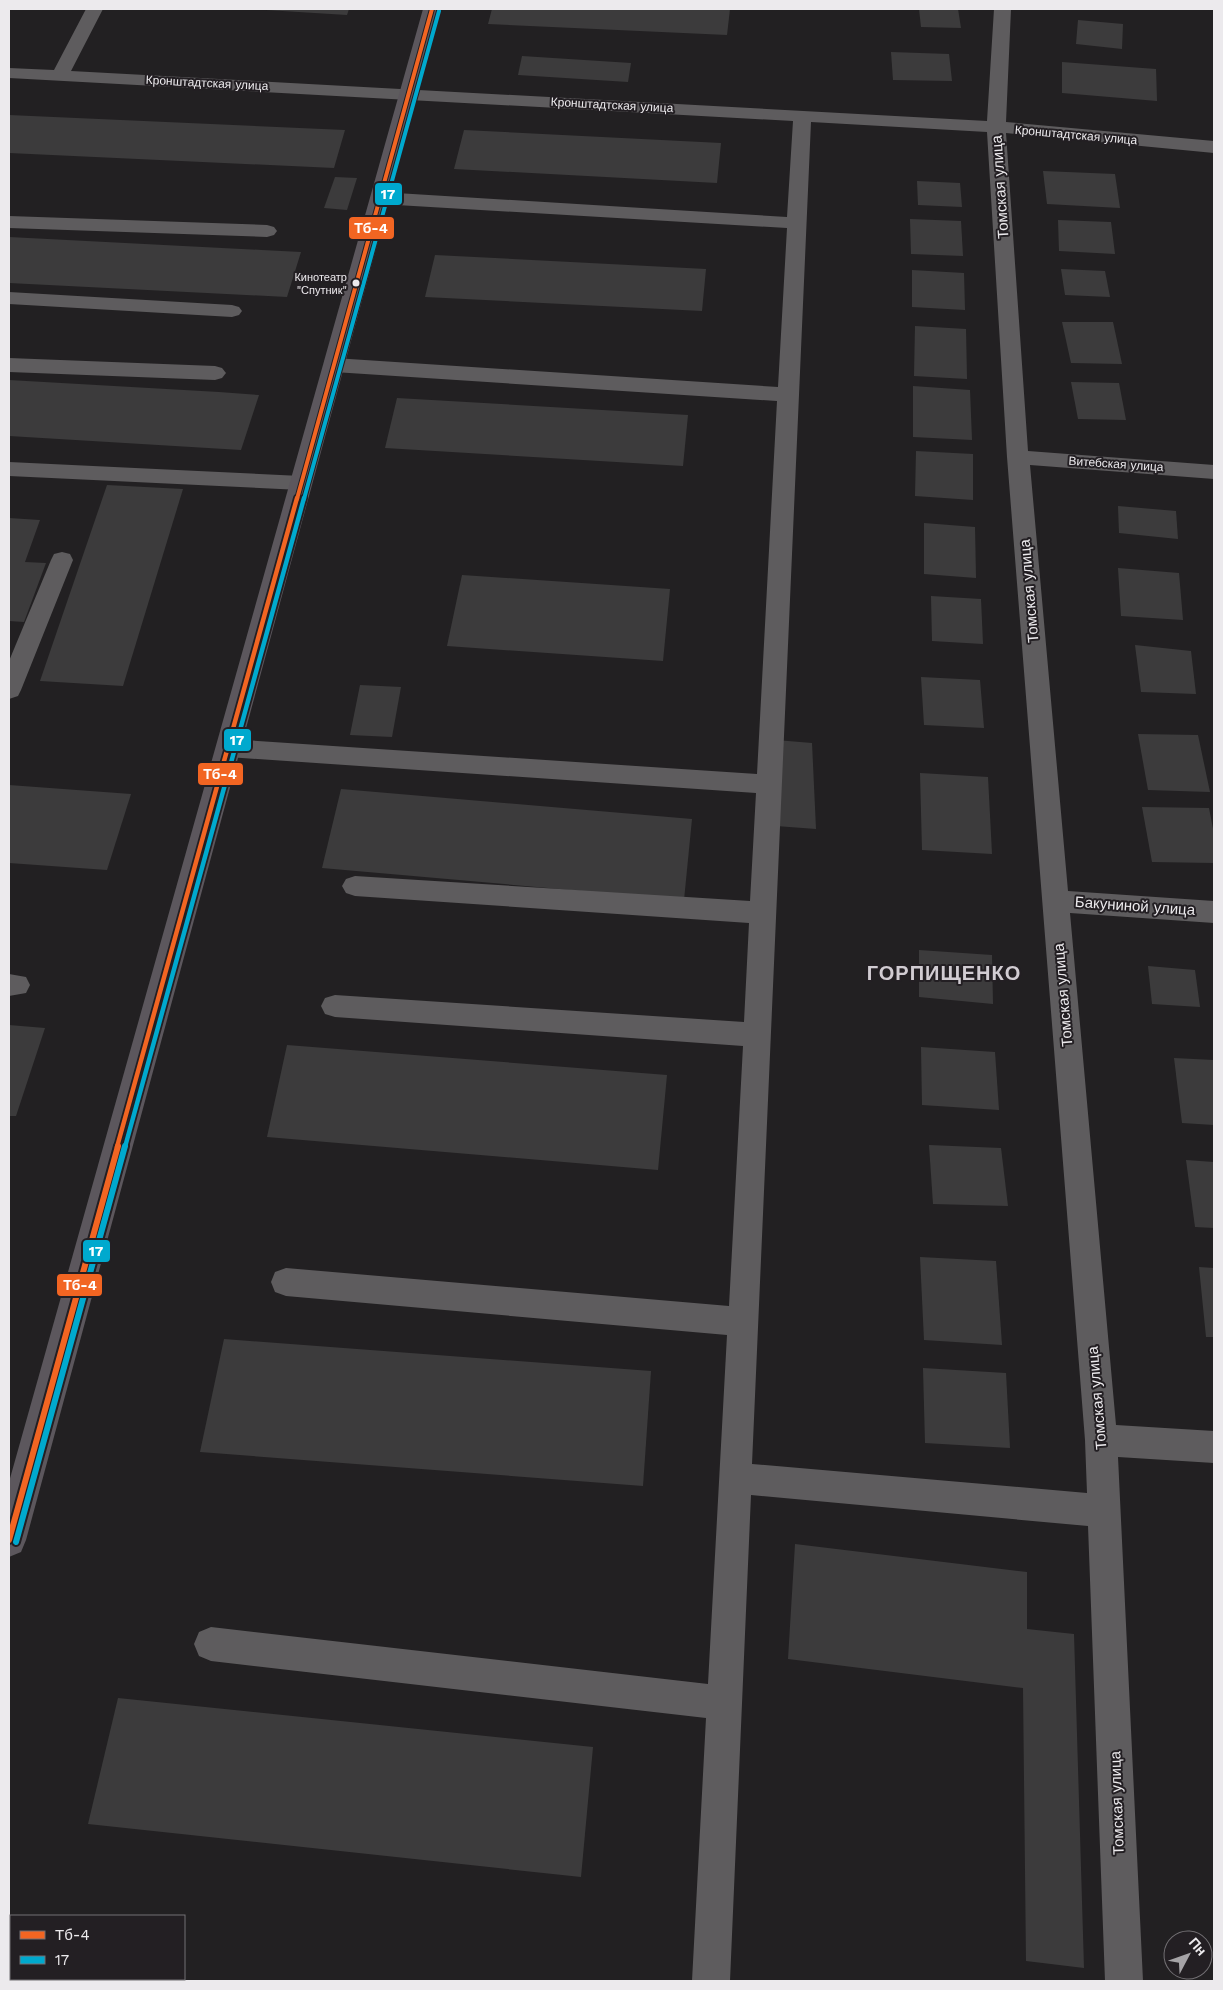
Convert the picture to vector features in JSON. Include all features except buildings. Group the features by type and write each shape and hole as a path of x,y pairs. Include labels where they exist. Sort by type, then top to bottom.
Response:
{"main road":[{"path":"9,1540 432,9"}],"street":[{"path":"60,76 94,9"},
{"name":"Томская улица","path":"1003,9 996,127 1018,457 1101,1440 1124,1981"},
{"name":"Кронштадтская улица","path":"9,73 996,127 1214,147"},
{"path":"711,1981 802,116"},
{"path":"380,198 797,223"},
{"path":"9,222 267,232"},
{"path":"9,298 232,311"},
{"path":"9,365 215,373"},
{"path":"334,365 789,395"},
{"name":"Витебская улица","path":"1018,457 1214,472"},
{"path":"9,469 301,483"},
{"path":"9,690 62,560"},
{"path":"228,748 770,784"},
{"path":"355,886 763,913"},
{"name":"Бакуниной улица","path":"1055,901 1214,912"},
{"path":"336,1006 758,1035"},
{"path":"286,1282 743,1322"},
{"path":"1101,1440 1214,1447"},
{"path":"736,1478 1104,1511"},
{"path":"211,1644 725,1703"}],"transit line":[{"name":"Тб-4","path":"9,1540 432,9"},
{"name":"17","path":"16,1542 439,11"}],"place":[{"name":"Кинотеатр \"Спутник\"","path":"356,283"}],"district":[{"name":"ГОРПИЩЕНКО","path":"944,973"}]}
